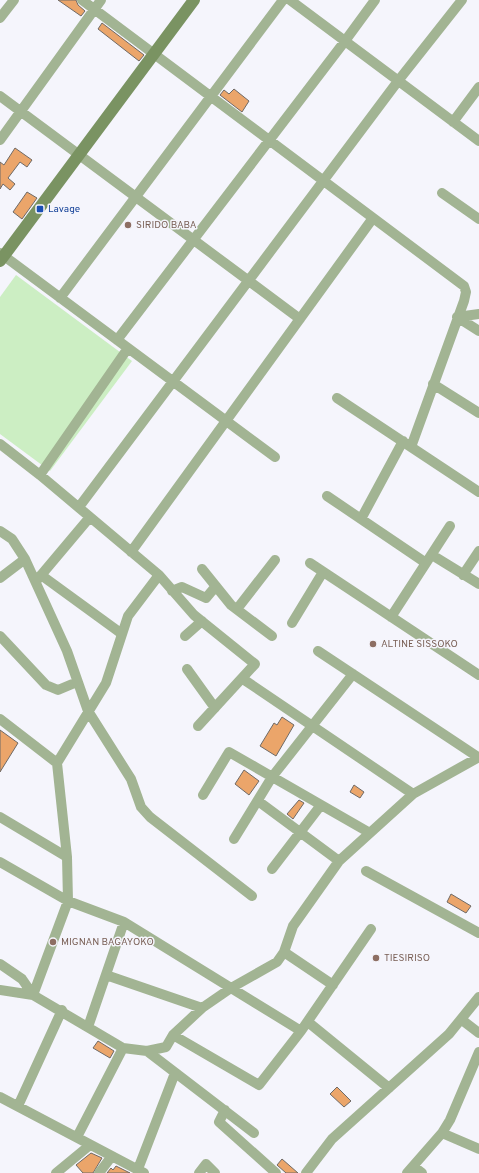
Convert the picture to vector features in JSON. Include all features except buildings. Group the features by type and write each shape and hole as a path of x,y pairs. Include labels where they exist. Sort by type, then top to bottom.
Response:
{"street":[{"path":"0,18 14,0"},
{"path":"82,0 464,286 466,292 433,384 407,444 361,519"},
{"path":"0,140 101,0"},
{"path":"194,0 1,257 60,298 275,457"},
{"path":"60,298 283,0"},
{"path":"290,0 479,141"},
{"path":"117,340 375,0"},
{"path":"79,507 398,81 462,0"},
{"path":"453,122 479,87"},
{"path":"0,96 300,319"},
{"path":"442,193 479,219"},
{"path":"131,552 373,218"},
{"path":"457,317 479,314"},
{"path":"457,317 479,331"},
{"path":"40,474 128,348"},
{"path":"433,384 479,414"},
{"path":"338,398 479,492"},
{"path":"0,444 40,474 79,507 158,576 202,621 255,664 198,726"},
{"path":"327,496 361,519 429,559 463,574 479,584"},
{"path":"38,578 90,517"},
{"path":"391,617 450,526"},
{"path":"0,531 12,539 38,578 67,651 88,711 131,779 141,807 145,812 252,896"},
{"path":"463,574 479,551"},
{"path":"0,578 25,559"},
{"path":"237,609 275,560"},
{"path":"310,563 479,675"},
{"path":"202,569 231,605 272,636"},
{"path":"292,623 323,572"},
{"path":"34,995 68,901 67,857 57,762 106,683 128,616 158,576"},
{"path":"38,578 122,634"},
{"path":"172,591 182,587 206,598 216,586"},
{"path":"184,636 202,621"},
{"path":"0,636 46,685 58,690 77,682"},
{"path":"0,990 34,995 62,1010 123,1048 147,1051 166,1047 173,1035 202,1008 232,988 277,962 284,952 293,926 339,861 413,794 478,757 318,650"},
{"path":"187,669 215,708"},
{"path":"234,839 272,777 353,674"},
{"path":"242,679 413,794"},
{"path":"0,719 57,762"},
{"path":"203,795 229,752 370,833"},
{"path":"258,801 339,861"},
{"path":"272,869 321,805"},
{"path":"0,817 67,857"},
{"path":"0,862 68,901 124,922 301,1032"},
{"path":"366,871 479,933"},
{"path":"88,1027 124,922"},
{"path":"173,1035 259,1085 301,1032 371,929"},
{"path":"284,952 333,985"},
{"path":"0,964 22,979 34,995"},
{"path":"106,975 202,1008"},
{"path":"306,1173 332,1138 450,1034 479,997"},
{"path":"18,1106 62,1010"},
{"path":"462,1020 479,1033"},
{"path":"308,1022 389,1088"},
{"path":"76,1137 123,1048"},
{"path":"147,1051 254,1133"},
{"path":"422,1173 410,1170 442,1133 450,1120 479,1052"},
{"path":"0,1097 141,1171 175,1073"},
{"path":"225,1110 219,1122 276,1173"},
{"path":"442,1133 479,1149"},
{"path":"56,1173 90,1144"},
{"path":"100,1173 112,1156"},
{"path":"199,1173 206,1164 215,1173"}],"green space":[{"path":"16,275 132,361 50,471 0,434 0,297"}],"place":[{"name":"Lavage","path":"40,209"},
{"name":"SIRIDO BABA","path":"128,225"},
{"name":"ALTINE SISSOKO","path":"373,644"},
{"name":"MIGNAN BAGAYOKO","path":"53,942"},
{"name":"TIESIRISO","path":"376,958"}]}
